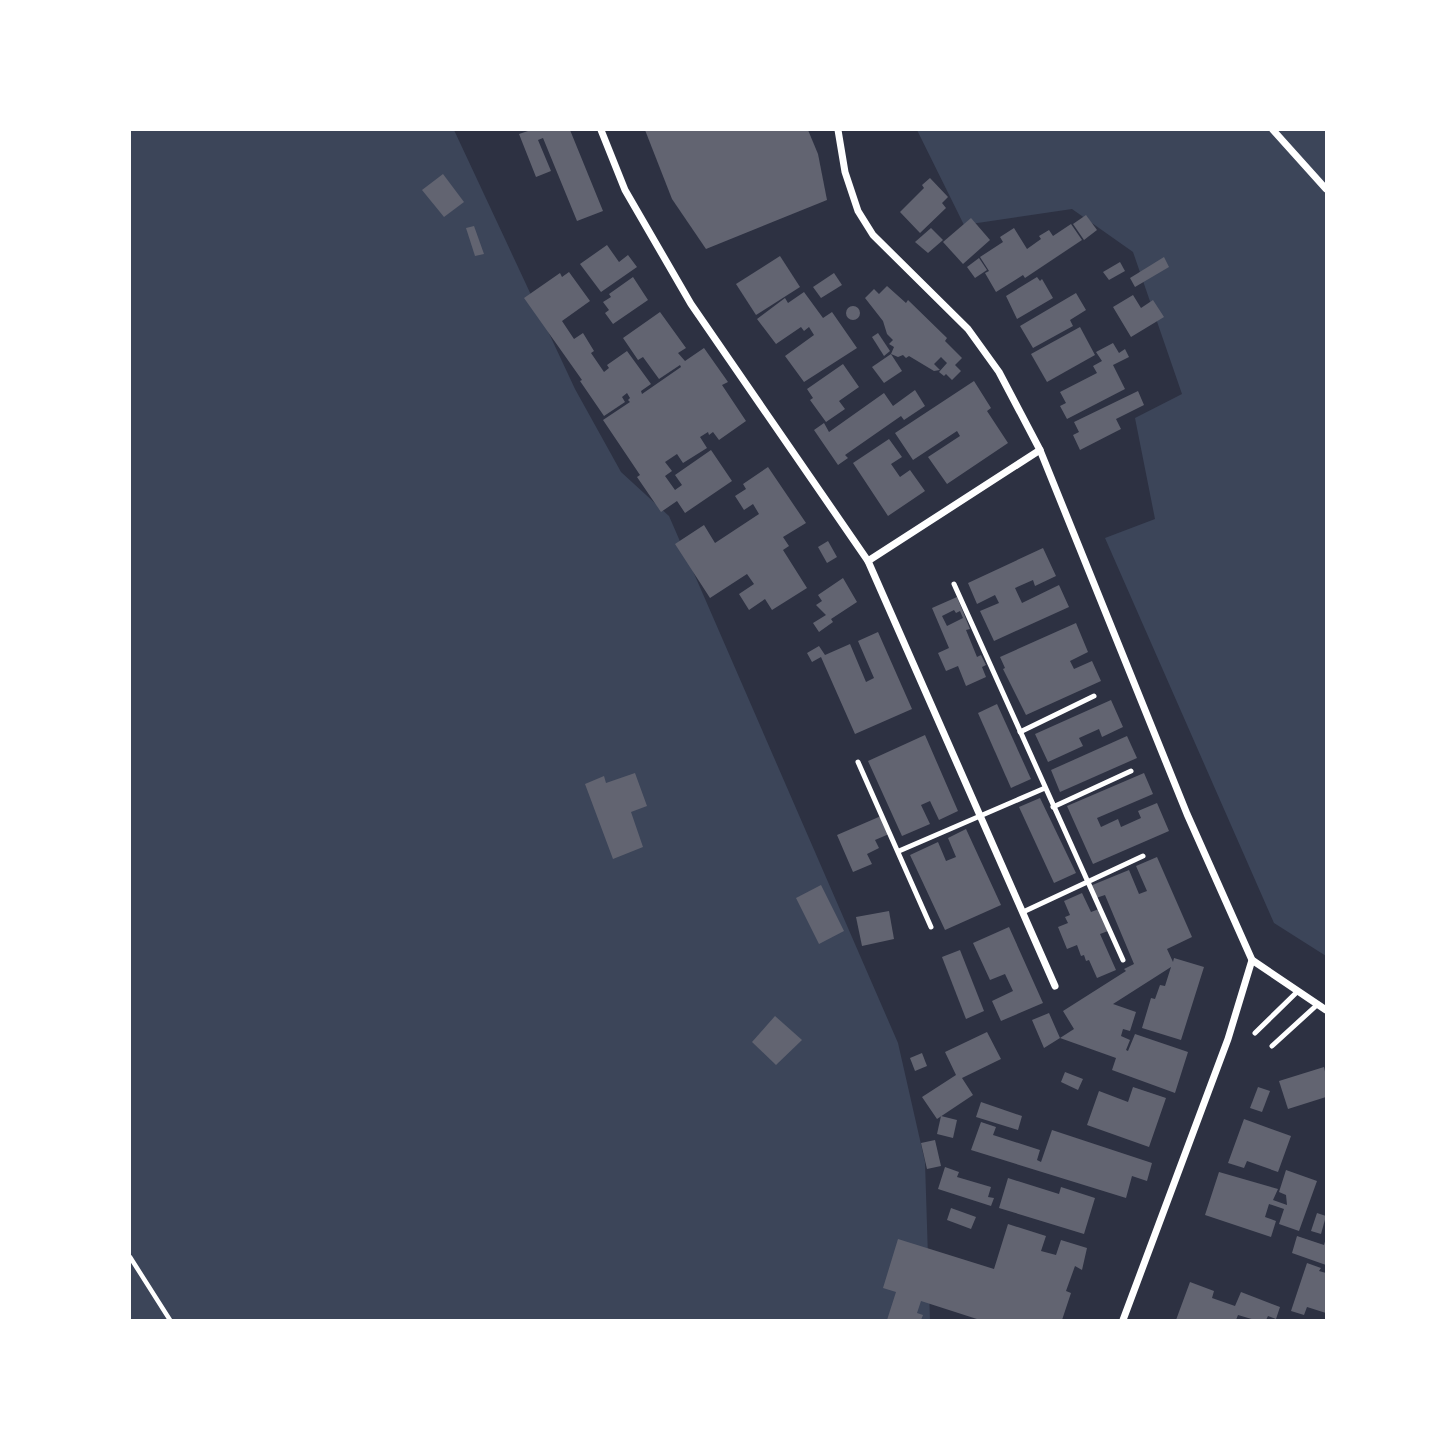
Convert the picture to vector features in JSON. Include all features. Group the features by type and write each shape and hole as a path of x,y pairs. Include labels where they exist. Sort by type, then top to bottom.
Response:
{"street":[{"path":"601,130 625,190 691,304 868,561 1055,986"},
{"path":"838,130 845,172 858,211 873,235 968,328 999,372 1040,450 1187,814 1252,960 1326,1010"},
{"path":"1273,130 1326,189"},
{"path":"868,561 1040,450"},
{"path":"1123,1321 1228,1038 1252,960"}],"lane":[{"path":"954,584 1123,961"},
{"path":"1020,732 1094,696"},
{"path":"858,762 931,927"},
{"path":"1053,807 1131,771"},
{"path":"899,851 1045,788"},
{"path":"1023,912 1143,856"},
{"path":"1255,1034 1298,991"},
{"path":"1272,1046 1318,1004"}],"path":[{"path":"130,1257 170,1321"}],"shaded area":[{"path":"130,130 454,130 575,389 621,472 669,516 898,1043 925,1162 930,1320 130,1320"},
{"path":"917,130 1326,130 1326,956 1274,923 1105,538 1155,519 1135,418 1182,394 1133,252 1072,209 964,225"}],"building":[{"path":"531,130 570,130 603,211 577,221 543,138 538,140 551,171 536,177 519,134"},
{"path":"645,130 808,130 818,154 827,200 706,249 672,199"},
{"path":"443,174 464,202 444,217 422,190"},
{"path":"930,178 948,197 942,203 946,208 920,233 900,212 924,188 922,185"},
{"path":"1086,215 1097,230 1084,240 1073,224"},
{"path":"971,218 990,240 963,264 943,242"},
{"path":"1071,224 1082,240 1025,278 1023,275 996,292 985,273 989,271 980,257 1003,242 1000,237 1014,228 1027,249 1049,230 1053,236"},
{"path":"474,226 484,254 475,256 466,228"},
{"path":"931,228 943,240 928,253 915,242"},
{"path":"607,245 619,262 628,255 637,267 601,292 580,264"},
{"path":"780,256 800,287 756,315 736,284"},
{"path":"1164,257 1169,267 1135,287 1130,278"},
{"path":"979,258 987,270 975,278 967,267"},
{"path":"1120,262 1125,271 1109,280 1103,272"},
{"path":"569,272 590,301 562,321 574,339 583,333 594,351 591,353 604,372 609,368 607,365 627,351 651,384 641,391 642,394 681,367 680,365 659,379 643,357 638,360 623,338 660,312 686,348 678,353 685,361 704,348 728,382 722,385 746,421 719,440 713,432 700,437 707,448 683,463 677,454 665,462 672,471 665,476 675,490 682,485 675,475 711,450 732,481 685,513 677,501 661,512 603,420 630,402 627,393 622,397 625,402 604,416 524,298 560,273 562,277"},
{"path":"834,273 842,285 821,298 813,287"},
{"path":"633,277 648,300 613,324 605,313 609,310 603,302 611,297 609,294"},
{"path":"1037,277 1040,281 1042,279 1053,298 1017,319 1006,296"},
{"path":"887,286 906,303 908,300 947,338 945,341 962,358 955,365 961,371 952,380 939,372 947,363 941,357 934,364 940,370 934,371 909,356 906,358 903,355 898,357 891,354 894,347 889,344 893,340 887,334 883,321 865,298 874,289 879,294"},
{"path":"804,292 823,318 832,312 857,348 804,382 785,356 814,335 809,327 804,331 801,327 776,344 757,319 785,298 788,303"},
{"path":"1076,293 1086,310 1070,320 1073,326 1033,348 1020,326"},
{"path":"1133,295 1141,308 1153,300 1164,317 1131,337 1113,307"},
{"path":"853,306 858,308 858,318 853,320 848,318 846,313 848,308"},
{"path":"1080,327 1095,355 1047,382 1031,354"},
{"path":"878,333 890,351 884,356 872,337"},
{"path":"1113,343 1119,353 1125,349 1129,357 1113,365 1125,389 1067,419 1060,406 1066,403 1060,392 1097,373 1093,366 1102,361 1096,352"},
{"path":"891,354 902,371 884,383 872,367"},
{"path":"843,364 859,387 839,401 845,409 826,422 810,400 813,398 807,389"},
{"path":"974,381 991,408 987,411 1008,443 947,484 928,457 960,436 957,431 913,460 895,433"},
{"path":"915,390 925,406 904,420 901,416 845,455 848,458 838,465 814,430 824,423 829,432 884,393 893,406"},
{"path":"1138,391 1144,405 1116,419 1121,429 1080,450 1073,435 1079,432 1074,422"},
{"path":"889,439 902,457 891,464 900,477 910,470 925,491 888,516 853,463"},
{"path":"768,467 806,523 783,537 789,546 783,550 807,588 772,610 765,599 749,610 739,594 754,584 747,574 710,598 675,544 704,525 715,543 759,514 753,504 744,510 735,496 746,489 743,484"},
{"path":"828,541 837,557 827,563 818,547"},
{"path":"1043,548 1056,576 1035,586 1033,580 1015,588 1022,603 1059,585 1069,607 994,641 980,611 999,603 995,595 977,604 968,583"},
{"path":"843,578 857,602 831,619 833,622 819,632 813,623 826,615 816,605 822,601 818,595"},
{"path":"957,597 970,629 966,630 977,657 981,655 986,665 982,667 986,677 966,686 958,666 946,671 938,653 949,648 932,608","holes":["954,610 956,613 960,611 963,618 947,626 942,616"]},
{"path":"1076,623 1088,652 1070,661 1074,669 1092,661 1101,681 1026,715 1003,669 1005,668 1000,657"},
{"path":"878,632 912,709 855,734 821,657 812,662 807,653 819,646 825,655 850,644 866,682 874,678 858,641"},
{"path":"1111,700 1123,727 1102,737 1099,729 1079,738 1083,746 1048,762 1035,734"},
{"path":"997,704 1031,779 1011,788 978,713"},
{"path":"925,735 958,811 939,820 930,801 921,805 930,824 902,836 868,761"},
{"path":"1127,736 1137,758 1060,792 1051,770"},
{"path":"635,773 647,806 631,812 643,847 613,859 585,784 604,776 606,783"},
{"path":"1144,773 1153,794 1097,818 1101,827 1118,819 1121,827 1141,818 1138,811 1157,803 1169,831 1093,864 1067,806"},
{"path":"1040,798 1076,873 1054,883 1019,807"},
{"path":"881,816 889,834 875,840 879,848 867,854 872,864 853,872 837,835"},
{"path":"966,829 1001,905 945,930 910,855 938,842 946,861 956,857 948,838"},
{"path":"1157,857 1192,937 1167,949 1173,962 1174,958 1204,967 1181,1040 1142,1028 1151,998 1155,999 1160,985 1165,986 1171,967 1113,1004 1136,1012 1130,1031 1123,1029 1121,1036 1130,1040 1126,1050 1128,1051 1135,1034 1188,1052 1175,1093 1112,1070 1116,1058 1060,1038 1074,1029 1063,1011 1134,964 1105,895 1096,898 1090,886 1129,870 1139,894 1147,891 1136,866"},
{"path":"821,885 844,931 819,944 796,898"},
{"path":"1082,893 1091,912 1099,909 1108,931 1100,934 1116,970 1097,978 1089,960 1086,961 1084,955 1081,956 1077,945 1067,949 1058,927 1068,923 1065,917 1070,915 1064,901"},
{"path":"889,911 894,939 862,946 856,917"},
{"path":"1009,927 1043,1003 1001,1021 992,1001 1013,991 1005,974 990,980 973,943"},
{"path":"960,950 984,1011 966,1019 942,957"},
{"path":"1049,1013 1060,1038 1044,1048 1032,1020"},
{"path":"775,1016 802,1040 776,1065 752,1042"},
{"path":"987,1032 1001,1059 962,1078 973,1095 937,1119 922,1097 956,1075 945,1052"},
{"path":"922,1053 927,1066 915,1071 910,1058"},
{"path":"1324,1067 1326,1097 1288,1109 1279,1081"},
{"path":"1065,1072 1083,1079 1078,1090 1061,1082"},
{"path":"1133,1087 1166,1098 1149,1147 1087,1125 1099,1091 1128,1102"},
{"path":"1258,1087 1270,1091 1262,1112 1250,1108"},
{"path":"981,1102 1022,1116 1018,1130 976,1117"},
{"path":"941,1116 957,1120 953,1138 937,1134"},
{"path":"1244,1119 1291,1136 1278,1172 1247,1161 1244,1168 1228,1163"},
{"path":"981,1122 996,1127 993,1135 1040,1150 1037,1160 1041,1162 1052,1130 1152,1163 1147,1181 1132,1176 1126,1198 971,1150"},
{"path":"935,1140 941,1166 927,1169 921,1143"},
{"path":"945,1167 959,1172 957,1177 991,1187 988,1197 994,1198 991,1206 938,1189"},
{"path":"1286,1170 1317,1181 1299,1231 1279,1224 1284,1209 1269,1204 1265,1217 1276,1221 1271,1237 1205,1215 1219,1172 1278,1189 1273,1200 1287,1205 1286,1195 1279,1192"},
{"path":"1008,1178 1059,1194 1061,1187 1095,1198 1084,1234 999,1208"},
{"path":"951,1208 976,1217 971,1229 947,1220"},
{"path":"1317,1213 1326,1216 1321,1234 1311,1231"},
{"path":"1008,1224 1046,1236 1041,1251 1056,1255 1061,1240 1087,1248 1082,1270 1075,1266 1066,1291 1071,1293 1062,1320 980,1320 921,1301 917,1313 923,1315 921,1320 887,1320 896,1292 883,1288 898,1239 994,1269"},
{"path":"1297,1236 1324,1245 1326,1238 1326,1265 1292,1253"},
{"path":"1307,1263 1326,1273 1326,1313 1307,1307 1304,1315 1291,1311"},
{"path":"1190,1282 1214,1291 1212,1298 1235,1306 1241,1292 1280,1307 1276,1319 1268,1316 1266,1320 1255,1320 1238,1315 1236,1320 1176,1320"}]}
